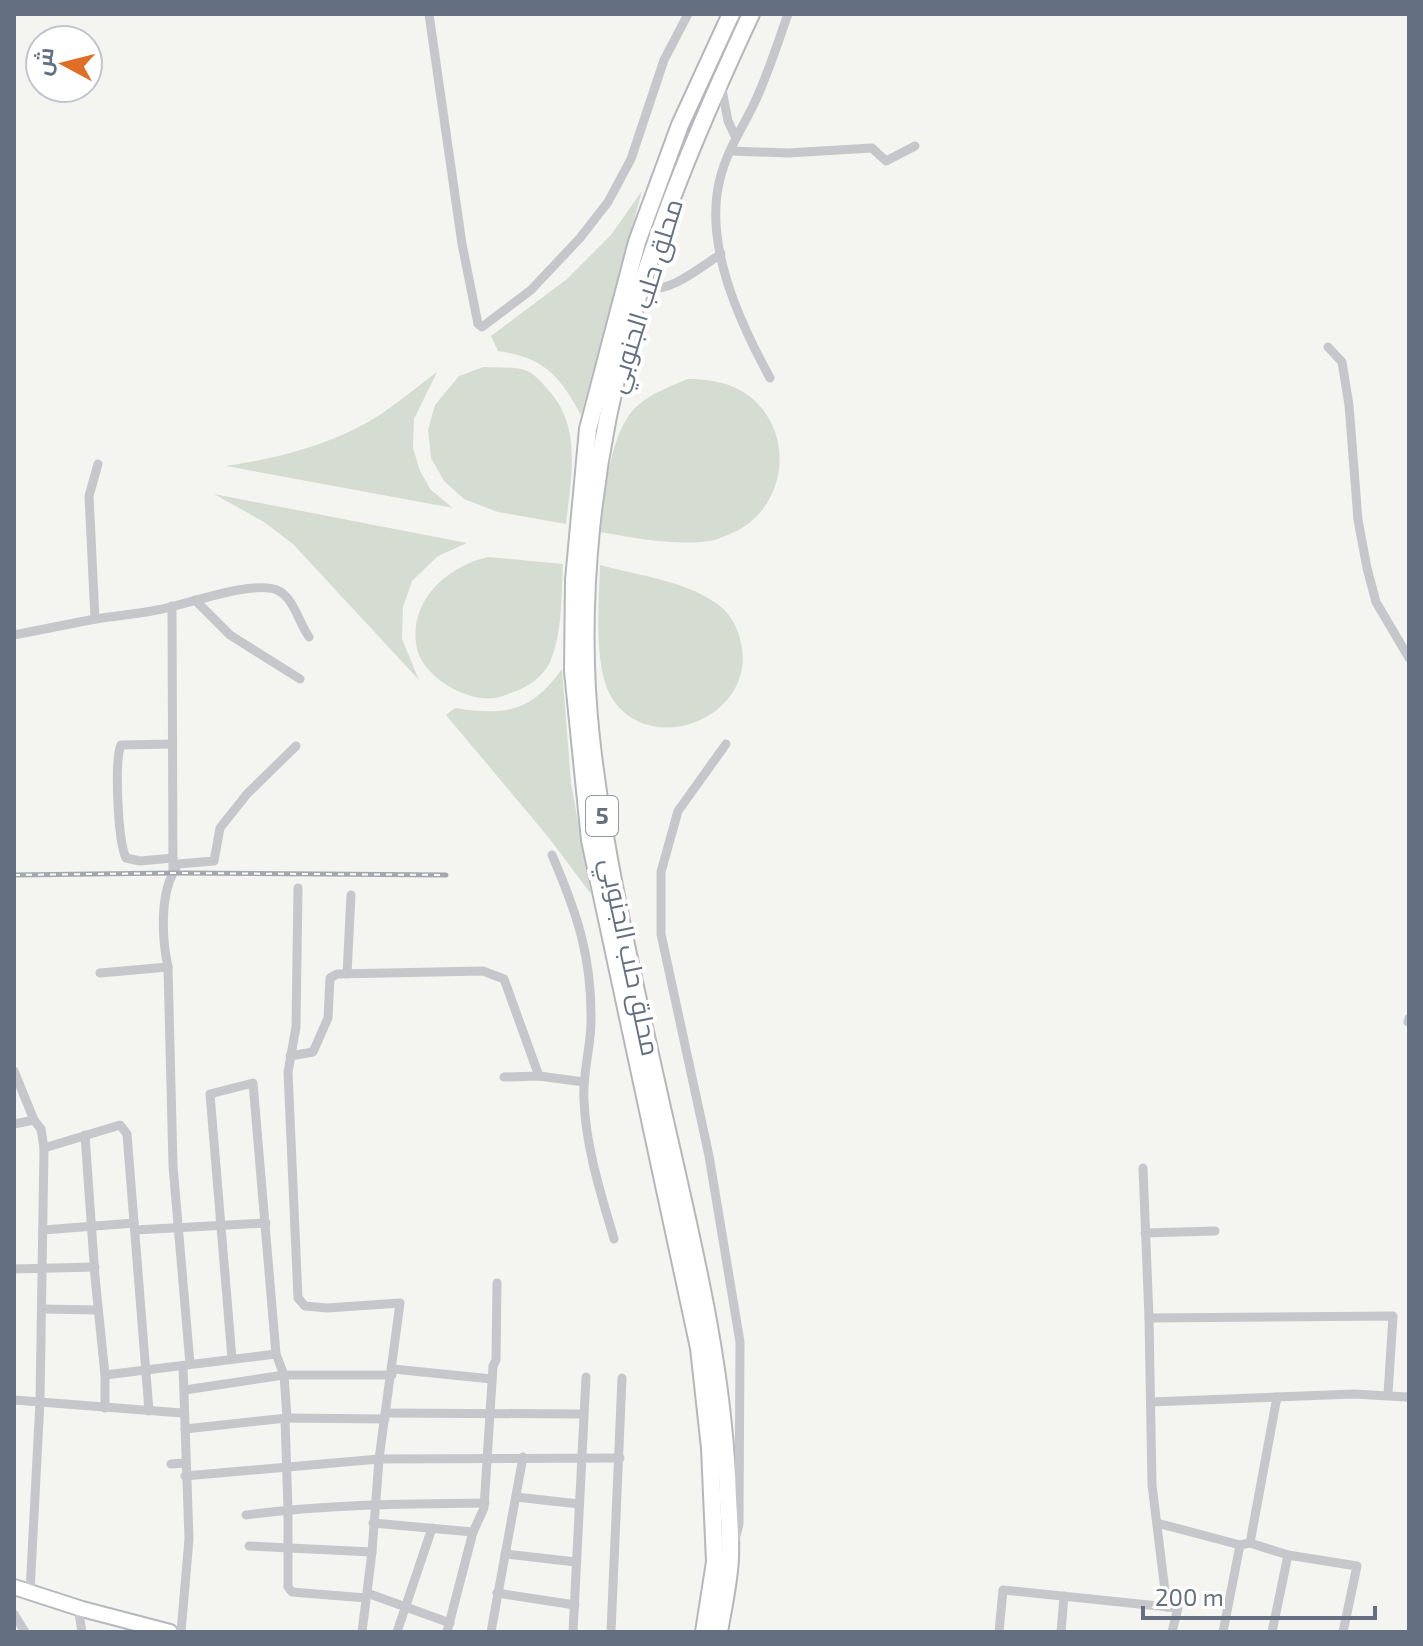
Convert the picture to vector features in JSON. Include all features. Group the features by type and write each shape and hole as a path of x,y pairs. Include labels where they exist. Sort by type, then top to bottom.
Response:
{"highway":[{"name":"محلق حلب الجنوبي","path":"704,1632 715,1562 710,1448 699,1348 590,840 573,671 574,580 588,429 637,242 680,125 731,14"},
{"name":"محلق حلب الجنوبي","path":"719,1632 730,1558 727,1449 714,1343 619,913 590,736 588,576 608,419 630,323 720,81 751,14"}],"main road":[{"path":"14,1587 143,1628 170,1632"}],"street":[{"path":"429,14 462,244 478,324 482,327 531,290 580,238 608,202 631,159 664,60 688,14"},
{"path":"770,378 746,333 727,280 715,214 719,181 730,151 766,78 788,14"},
{"path":"720,81 728,121 736,138"},
{"path":"730,151 788,153 872,148 886,161 915,146"},
{"path":"642,289 671,286 721,254"},
{"path":"1328,347 1342,362 1349,405 1358,520 1367,568 1376,602 1409,658"},
{"path":"95,619 89,496 98,464"},
{"path":"14,635 172,606 224,593 277,589 294,608 299,624 309,637"},
{"path":"195,600 230,635 300,679"},
{"path":"172,606 173,873"},
{"path":"172,744 121,745 118,774 120,831 126,858 140,861 173,858"},
{"path":"726,744 678,811 661,872 661,934 709,1156 740,1342 739,1524 730,1558"},
{"path":"181,1632 189,1539 182,1413 186,1365 177,1228 168,967 164,946 167,884 178,864 214,861 220,828 247,794 296,746"},
{"path":"552,855 581,927 589,970 591,1024 584,1082 587,1129 594,1170 614,1239"},
{"path":"298,888 296,1027 290,1056 289,1087 298,1298 305,1306 327,1308 400,1303 379,1459 362,1632"},
{"path":"347,974 351,895"},
{"path":"100,973 168,967"},
{"path":"290,1056 313,1052 328,1018 330,978 337,974 483,971 504,979 539,1076"},
{"path":"14,1071 34,1120 41,1129 44,1148 40,1401 30,1592"},
{"path":"504,1077 539,1076 584,1082"},
{"path":"232,1359 210,1094 253,1083 276,1354 284,1375 289,1590 366,1595 407,1607 449,1627 473,1532 485,1503 489,1414 496,1360 497,1283"},
{"path":"14,1124 34,1120"},
{"path":"44,1148 120,1125 127,1134 149,1411"},
{"path":"85,1135 105,1375 105,1408"},
{"path":"1143,1168 1152,1485 1167,1607"},
{"path":"43,1230 91,1225 177,1228 266,1223"},
{"path":"1145,1233 1215,1231"},
{"path":"14,1269 95,1267"},
{"path":"42,1309 98,1310"},
{"path":"1149,1318 1393,1316 1388,1394"},
{"path":"105,1375 276,1354"},
{"path":"185,1390 284,1375 392,1372 492,1379"},
{"path":"573,1632 586,1377"},
{"path":"611,1632 622,1378"},
{"path":"1151,1402 1388,1394 1407,1397"},
{"path":"1223,1632 1277,1397"},
{"path":"14,1400 182,1413"},
{"path":"185,1429 286,1418 583,1414"},
{"path":"491,1632 523,1457"},
{"path":"185,1476 379,1459 620,1458"},
{"path":"171,1464 185,1463"},
{"path":"516,1497 579,1504"},
{"path":"246,1515 288,1509 375,1504 485,1503"},
{"path":"373,1523 473,1532"},
{"path":"1157,1523 1288,1555 1357,1566 1343,1632"},
{"path":"397,1632 432,1528"},
{"path":"249,1546 372,1552"},
{"path":"505,1554 576,1562"},
{"path":"1272,1632 1288,1555"},
{"path":"999,1632 1003,1590 1178,1608 1172,1632"},
{"path":"497,1593 575,1605"},
{"path":"1061,1632 1064,1596"},
{"path":"78,1607 82,1632"},
{"path":"15,1615 15,1632"},
{"path":"15,1615 25,1632"}],"shaded area":[{"path":"642,191 581,415 549,371 528,358 498,351 491,336 567,279 611,235"},
{"path":"483,367 517,368 530,372 560,406 567,422 572,455 566,524 498,512 464,499 444,481 431,458 428,430 435,405 459,376"},
{"path":"437,372 414,419 413,448 420,471 431,490 453,508 226,466 285,454 342,435 378,416"},
{"path":"687,379 714,381 740,390 755,401 768,417 776,435 779,454 773,492 750,523 712,540 668,542 600,532 610,465 620,431 637,406 648,397"},
{"path":"214,494 467,543 438,556 412,581 403,607 402,639 419,680 293,544 264,522"},
{"path":"488,557 563,564 559,626 547,667 524,688 495,698 460,692 437,678 421,660 415,632 418,616 433,589 458,569"},
{"path":"600,565 664,580 695,591 709,598 729,616 741,643 741,674 731,695 715,711 695,722 672,727 650,726 629,716 612,698 602,670 600,652"},
{"path":"562,669 571,783 591,894 549,838 446,715 455,708 503,711 516,708 539,694"}],"railway":[{"path":"14,875 446,875"}]}
